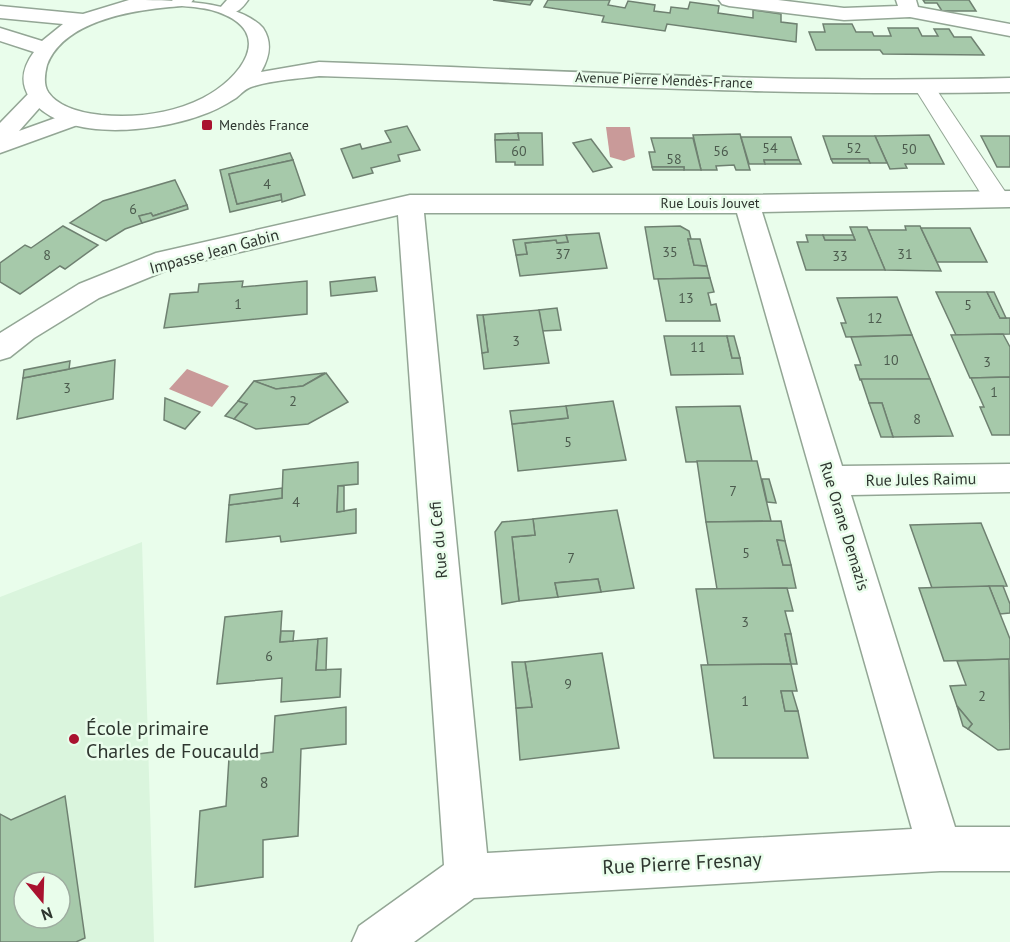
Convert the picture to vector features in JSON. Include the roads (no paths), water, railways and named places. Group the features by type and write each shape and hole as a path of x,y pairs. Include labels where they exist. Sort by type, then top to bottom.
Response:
{"street":[{"path":"182,0 233,4 258,34 261,49 256,65 242,82 204,105 165,118 103,123 75,118 54,109 39,96 33,81 36,65 46,48 64,33 87,20 117,8 150,2 182,0"},
{"path":"729,0 844,14 908,6 1010,30"},
{"path":"0,12 87,20"},
{"path":"0,34 46,48"},
{"name":"Avenue Pierre Mendès-France","path":"261,49 279,60 319,69 925,87 1010,85"},
{"name":"Avenue Pierre Mendès-France","path":"242,82 319,69"},
{"path":"925,87 1004,199 1010,222"},
{"path":"0,137 39,96"},
{"path":"0,146 75,118"},
{"name":"Rue Louis Jouvet","path":"410,204 747,204 1004,199"},
{"name":"Impasse Jean Gabin","path":"0,349 24,330 89,291 166,260 410,204"},
{"name":"Rue du Cefi","path":"410,204 467,876"},
{"name":"Rue Orane Demazis","path":"747,204 940,849"},
{"name":"Rue Jules Raimu","path":"831,481 1010,478"},
{"name":"Rue Pierre Fresnay","path":"467,876 940,849 1010,849"},
{"path":"375,942 467,876"}],"place":[{"name":"Mendès France","path":"207,125"},
{"name":"École primaire Charles de Foucauld","path":"74,739"}]}
